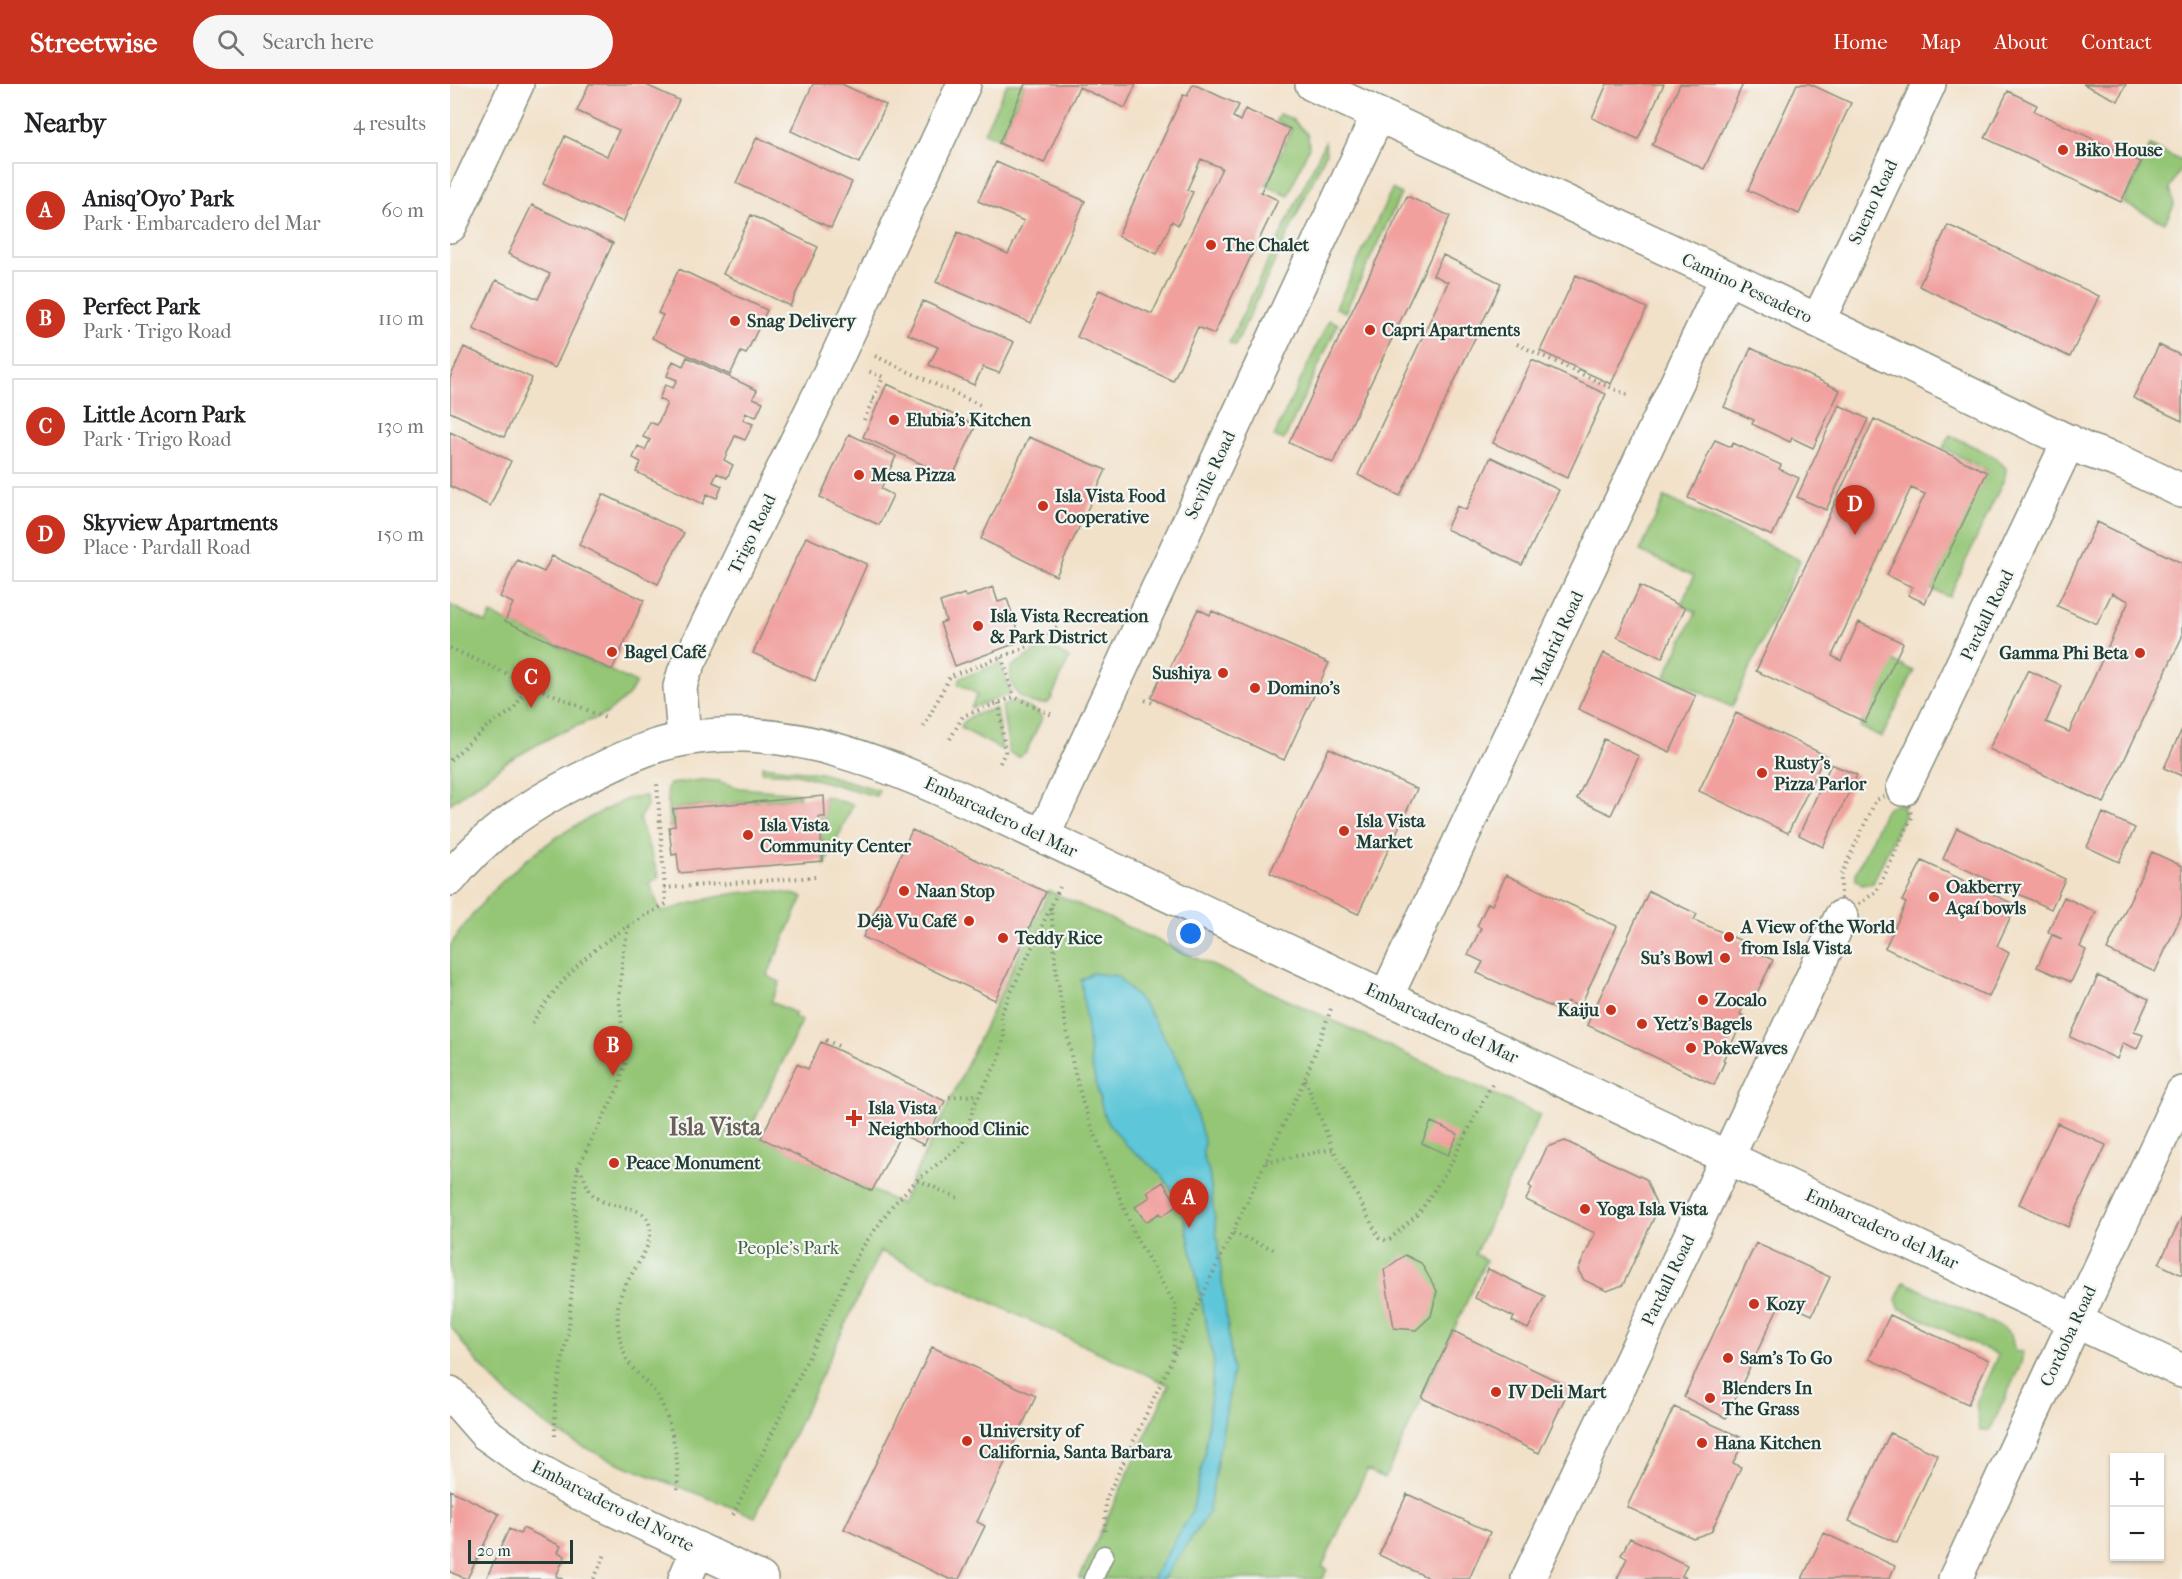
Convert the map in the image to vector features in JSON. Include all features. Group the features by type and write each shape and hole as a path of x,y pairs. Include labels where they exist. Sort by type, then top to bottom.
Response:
{"street":[{"path":"450,226 517,84"},
{"name":"Trigo Road","path":"684,739 680,687 684,673 824,385 964,84"},
{"name":"Camino Pescadero","path":"1313,84 1727,277 2069,441 2121,462 2182,491"},
{"name":"Sueno Road","path":"1818,321 1929,84"},
{"name":"Seville Road","path":"1043,836 1378,115"},
{"name":"Madrid Road","path":"1386,997 1727,277"},
{"name":"Pardall Road","path":"1903,789 2069,441"},
{"name":"Embarcadero del Mar","path":"684,739 735,735 832,748 899,770 2182,1371"},
{"path":"450,879 498,832 548,796 638,753 684,739"},
{"name":"Pardall Road","path":"1528,1579 1841,916"},
{"name":"Cordoba Road","path":"1955,1579 2182,1093"},
{"name":"Embarcadero del Norte","path":"450,1393 485,1433 534,1468 579,1493 761,1579"},
{"path":"685,1579 698,1549"}],"lane":[{"path":"1093,1579 1104,1555"}],"path":[{"path":"1516,344 1627,395"},
{"path":"874,356 982,406"},
{"path":"864,420 883,377 867,371"},
{"path":"873,399 879,403"},
{"path":"924,727 948,678 1027,647 1057,627"},
{"path":"450,648 605,718"},
{"path":"1002,657 1014,697 1052,715"},
{"path":"450,760 485,728 513,710 529,684"},
{"path":"951,739 963,716 1014,697"},
{"path":"1145,700 1153,703"},
{"path":"999,704 1005,752 1000,763"},
{"path":"532,1023 555,987 577,964 603,941 666,904 657,784"},
{"path":"1903,789 1912,817 1877,891 1841,916 1841,875 1876,800 1903,789"},
{"path":"664,888 816,877"},
{"path":"733,1515 859,1252 879,1222 917,1180 962,1145 980,1095 999,1059 1004,1037 1001,1014 1060,886"},
{"path":"1051,907 1056,972 1073,1065 1083,1104 1135,1236 1176,1306 1173,1355"},
{"path":"555,1436 555,1398 571,1306 575,1185 578,1167 620,1084 626,1061 619,998 623,951 629,924"},
{"path":"1104,1555 1106,1498 1305,1079 1331,1009"},
{"path":"826,1040 840,1047"},
{"path":"1305,1079 1333,1149 1379,1238 1388,1241 1419,1213 1448,1169 1507,1054"},
{"path":"949,1097 980,1095"},
{"path":"1266,1162 1333,1149"},
{"path":"578,1167 583,1173 587,1190 602,1201 638,1210 645,1215 650,1224 651,1237 648,1246 628,1276 618,1306 618,1336 633,1369 659,1398 669,1425 678,1478 677,1493"},
{"path":"917,1180 960,1199"},
{"path":"1233,1233 1276,1250"},
{"path":"594,1579 606,1552"}],"green space":[{"path":"1007,84 1025,84 1000,139 984,132"},
{"path":"1279,114 1292,119 1308,135 1309,147 1288,196 1266,185 1292,129 1276,121"},
{"path":"1325,142 1326,153 1235,346 1229,343"},
{"path":"2150,146 2182,161 2182,167 2170,188 2174,205 2165,223 2123,203"},
{"path":"1392,189 1401,194 1345,312 1336,308"},
{"path":"1329,320 1338,324 1284,440 1274,436"},
{"path":"1950,435 1993,456 2006,468 2005,477 1949,597 1931,589 1986,470 1943,448"},
{"path":"1665,497 1800,560 1732,707 1665,676 1696,612 1681,605 1694,576 1640,551"},
{"path":"450,605 486,623 491,614 636,683 629,695 606,714 555,735 508,761 450,804"},
{"path":"1049,646 1069,658 1051,699 1048,703 1039,704 1025,699 1015,690 1010,675 1011,667 1042,647"},
{"path":"1892,661 1914,671 1882,737 1860,727"},
{"path":"1001,663 1011,694 971,708 977,694 958,684 960,678"},
{"path":"1015,701 1038,712 1042,718 1026,752 1019,757 1009,753 1002,706"},
{"path":"996,708 1002,750 961,728 971,716"},
{"path":"762,766 820,773 879,790 876,796 797,774 762,772"},
{"path":"701,780 718,781 740,788 799,793 800,797 673,809 675,826 669,827 667,787 670,784"},
{"name":"People's Park","path":"646,796 647,805 639,819 659,877 649,883 661,912 714,898 750,892 767,891 803,897 767,976 780,982 771,1002 796,1013 794,1017 802,1021 749,1132 901,1204 1049,891 1540,1115 1475,1254 1486,1260 1385,1478 1367,1470 1322,1567 1327,1569 1323,1579 1079,1579 1169,1385 880,1251 755,1517 620,1464 576,1443 523,1407 475,1360 450,1325 450,946 465,924 498,885 536,852 579,824 619,803 629,798"},
{"path":"824,796 853,805 825,865 819,817 825,817"},
{"path":"1895,803 1903,807 1904,815 1873,883 1862,885 1856,880 1856,873 1885,810"},
{"path":"1904,1282 2004,1329 2011,1335 2015,1352 2023,1351 2021,1364 1990,1430 1980,1430 1976,1403 1998,1355 1899,1308 1896,1299"}],"water":[{"path":"1092,973 1117,976 1146,1007 1183,1069 1204,1140 1203,1155 1209,1172 1233,1371 1208,1514 1163,1579 1152,1579 1192,1512 1205,1452 1214,1362 1182,1206 1161,1174 1126,1145 1105,1119 1091,1064 1081,980"}],"building":[{"path":"589,84 644,84 679,100 623,222 543,184 565,136 607,156 619,130 577,111"},
{"path":"813,84 842,84 886,105 859,163 791,131"},
{"path":"1025,84 1136,84 1125,108 1079,87 1044,163 999,143"},
{"name":"The Chalet","path":"1193,84 1239,105 1233,117 1240,121 1245,109 1290,129 1261,192 1278,200 1214,334 1198,327 1173,381 1077,337 1099,290 1152,314 1222,168 1201,159 1187,190 1193,192 1178,225 1172,221 1157,254 1118,236 1183,95 1187,96"},
{"path":"1607,84 1664,84 1638,139 1592,118"},
{"path":"1680,84 1743,84 1704,169 1652,145"},
{"path":"1797,84 1810,84 1851,103 1799,214 1748,190"},
{"name":"Biko House","path":"2083,84 2126,84 2118,101"},
{"name":"Biko House","path":"2008,91 2037,105 2034,111 2141,162 2121,202 1985,138"},
{"path":"757,137 852,182 831,228 736,183"},
{"path":"996,162 1085,201 1031,323 936,282 958,232 1008,254 1024,221 978,201"},
{"name":"Capri Apartments","path":"1407,196 1450,216 1333,463 1289,443"},
{"path":"532,205 613,243 555,368 473,329 496,280 538,299 550,274 508,254"},
{"path":"751,215 818,247 790,306 723,274"},
{"path":"1948,225 2099,296 2070,357 1919,286"},
{"name":"Capri Apartments","path":"1443,255 1501,283 1400,496 1358,475 1448,282 1433,275"},
{"path":"679,269 767,310 746,354 741,352 730,375 652,338 663,315 658,313"},
{"path":"1576,275 1647,308 1611,384 1540,351"},
{"path":"923,301 1014,342 999,373 983,367 974,385 929,365 938,347 908,334"},
{"path":"2159,345 2182,356 2182,421 2133,398"},
{"path":"464,347 532,378 504,437 450,412 450,378"},
{"path":"1751,348 1840,390 1813,448 1792,438 1790,442 1752,424 1754,420 1724,407"},
{"path":"687,357 757,390 753,398 763,402 756,417 746,413 743,420 753,424 745,440 735,436 724,460 733,465 727,478 717,473 713,482 722,486 717,498 707,494 703,504 636,472 641,462 633,458 638,446 645,450 650,440 643,437 650,422 657,425 667,403 659,399 665,385 673,388 677,380 667,376 673,361 683,366"},
{"path":"1532,360 1606,394 1567,478 1493,443"},
{"path":"887,384 976,425 952,478 863,437"},
{"path":"1839,405 1868,419 1826,510 1797,497"},
{"path":"1874,419 1987,472 1925,603 1908,595 1912,587 1887,575 1925,494 1911,488 1832,656 1841,661 1859,622 1903,643 1865,722 1756,671"},
{"path":"450,432 511,461 490,506 450,486"},
{"path":"849,434 896,456 881,489 893,495 879,525 820,497"},
{"path":"1029,437 1106,470 1056,576 981,539"},
{"path":"1715,440 1731,447 1733,443 1781,465 1779,469 1799,478 1772,536 1688,498"},
{"path":"1491,457 1559,490 1522,565 1446,529 1457,506 1466,510"},
{"path":"603,494 684,533 658,584 579,545"},
{"name":"Gamma Phi Beta","path":"2097,522 2182,563 2182,637 2104,803 1989,749 2028,670 2062,686 2046,722 2069,732 2129,601 2112,593 2097,624 2057,606"},
{"path":"806,537 867,564 815,681 753,653"},
{"path":"552,556 644,600 612,670 505,621 513,603 500,597 517,560 544,572"},
{"path":"1640,586 1685,608 1662,658 1617,637"},
{"path":"993,587 998,602 1007,599 1022,641 955,666 940,623 946,621 940,602 964,594 966,597"},
{"path":"1198,609 1210,615 1212,611 1329,663 1284,760 1151,698 1161,676 1165,678"},
{"path":"1604,653 1696,696 1670,752 1578,709"},
{"path":"1736,713 1825,755 1788,833 1699,791"},
{"path":"2182,729 2182,776 2164,768"},
{"path":"1604,739 1639,756 1611,815 1577,799"},
{"path":"1329,748 1417,789 1358,914 1270,873"},
{"path":"1831,764 1857,775 1823,847 1799,835"},
{"path":"824,796 825,817 819,817 823,861 679,873 677,854 672,855 669,827 675,826 673,809"},
{"path":"2103,813 2135,828 2119,862 2087,847"},
{"path":"1957,828 2065,879 2051,909 1943,859"},
{"path":"912,830 1046,892 995,1000 863,937"},
{"path":"2152,852 2182,866 2182,914 2155,972 2107,950"},
{"path":"1922,861 2016,905 1997,946 2009,953 1989,997 1885,948 1906,903 1902,901"},
{"path":"1506,875 1617,926 1580,1007 1567,1001 1562,1012 1477,973 1483,962 1468,955 1481,928 1477,926 1488,903 1492,905"},
{"path":"1649,891 1697,914 1694,920 1762,950 1761,954 1773,960 1755,997 1750,994 1740,1014 1745,1017 1723,1060 1725,1061 1714,1085 1587,1025"},
{"path":"2064,897 2096,912 2080,947 2086,950 2071,982 2037,967 2052,935 2062,939 2048,932"},
{"path":"2098,976 2149,999 2134,1032 2143,1035 2137,1049 2123,1043 2117,1059 2070,1037"},
{"name":"Isla Vista Neighborhood Clinic","path":"821,1042 945,1101 924,1145 901,1134 872,1191 761,1138 797,1064 808,1069"},
{"path":"1431,1122 1458,1134 1448,1155 1422,1143"},
{"path":"2057,1123 2106,1145 2068,1227 2019,1204"},
{"path":"1565,1141 1646,1179 1658,1209 1623,1285 1607,1291 1584,1280 1578,1270 1595,1233 1526,1200 1532,1188 1529,1186 1547,1147"},
{"path":"1163,1182 1178,1205 1162,1216 1160,1213 1146,1222 1135,1207 1150,1197 1147,1192"},
{"path":"2182,1216 2182,1275 2159,1264"},
{"path":"1756,1243 1830,1277 1812,1315 1781,1301 1726,1418 1684,1397"},
{"path":"1405,1255 1421,1263 1437,1291 1431,1316 1416,1330 1394,1328 1384,1270"},
{"path":"1488,1269 1545,1296 1528,1329 1512,1321 1514,1317 1475,1298"},
{"path":"1890,1315 1989,1360 1968,1404 1869,1359"},
{"path":"1453,1331 1570,1387 1539,1453 1422,1398"},
{"path":"932,1347 1036,1396 977,1522 985,1526 959,1579 949,1579 844,1529"},
{"path":"1674,1407 1745,1439 1733,1463 1741,1467 1711,1532 1693,1538 1627,1507"},
{"path":"1890,1433 1938,1455 1897,1543 1849,1521"},
{"path":"450,1490 499,1514 467,1579 450,1572"},
{"path":"1407,1494 1490,1532 1469,1579 1431,1579 1379,1555"},
{"path":"523,1528 561,1546 558,1552 565,1556 556,1576 563,1579 486,1579 509,1529 520,1534"},
{"path":"1824,1533 1895,1566 1889,1579 1802,1579"},
{"path":"1630,1538 1687,1565 1682,1576 1689,1579 1617,1579 1627,1558 1621,1555"}],"place":[{"name":"Biko House","path":"2063,150"},
{"name":"The Chalet","path":"1211,245"},
{"name":"Snag Delivery","path":"735,321"},
{"name":"Capri Apartments","path":"1370,330"},
{"name":"Elubia's Kitchen","path":"894,420"},
{"name":"Mesa Pizza","path":"859,475"},
{"name":"Isla Vista Food Cooperative","path":"1043,506"},
{"name":"Skyview Apartments","path":"1855,535"},
{"name":"Isla Vista Recreation & Park District","path":"978,626"},
{"name":"Bagel Café","path":"612,652"},
{"name":"Gamma Phi Beta","path":"2140,653"},
{"name":"Sushiya","path":"1223,673"},
{"name":"Domino's","path":"1255,688"},
{"name":"Little Acorn Park","path":"531,708"},
{"name":"Rusty's Pizza Parlor","path":"1762,773"},
{"name":"Isla Vista Market","path":"1344,831"},
{"name":"Isla Vista Community Center","path":"748,835"},
{"name":"Naan Stop","path":"904,891"},
{"name":"Oakberry Açaí bowls","path":"1934,897"},
{"name":"Déjà Vu Café","path":"969,921"},
{"name":"A View of the World from Isla Vista","path":"1729,937"},
{"name":"Teddy Rice","path":"1003,938"},
{"name":"Su's Bowl","path":"1725,958"},
{"name":"Zocalo","path":"1703,1000"},
{"name":"Kaiju","path":"1611,1010"},
{"name":"Yetz's Bagels","path":"1642,1024"},
{"name":"PokeWaves","path":"1691,1048"},
{"name":"Perfect Park","path":"613,1076"},
{"name":"Isla Vista Neighborhood Clinic","path":"854,1118"},
{"name":"Peace Monument","path":"614,1163"},
{"name":"Yoga Isla Vista","path":"1585,1209"},
{"name":"Anisq'Oyo' Park","path":"1189,1228"},
{"name":"Kozy","path":"1754,1304"},
{"name":"Sam's To Go","path":"1728,1358"},
{"name":"IV Deli Mart","path":"1496,1392"},
{"name":"Blenders In The Grass","path":"1710,1398"},
{"name":"University of California, Santa Barbara","path":"967,1441"},
{"name":"Hana Kitchen","path":"1702,1443"}],"district":[{"name":"Isla Vista","path":"715,1127"}]}
